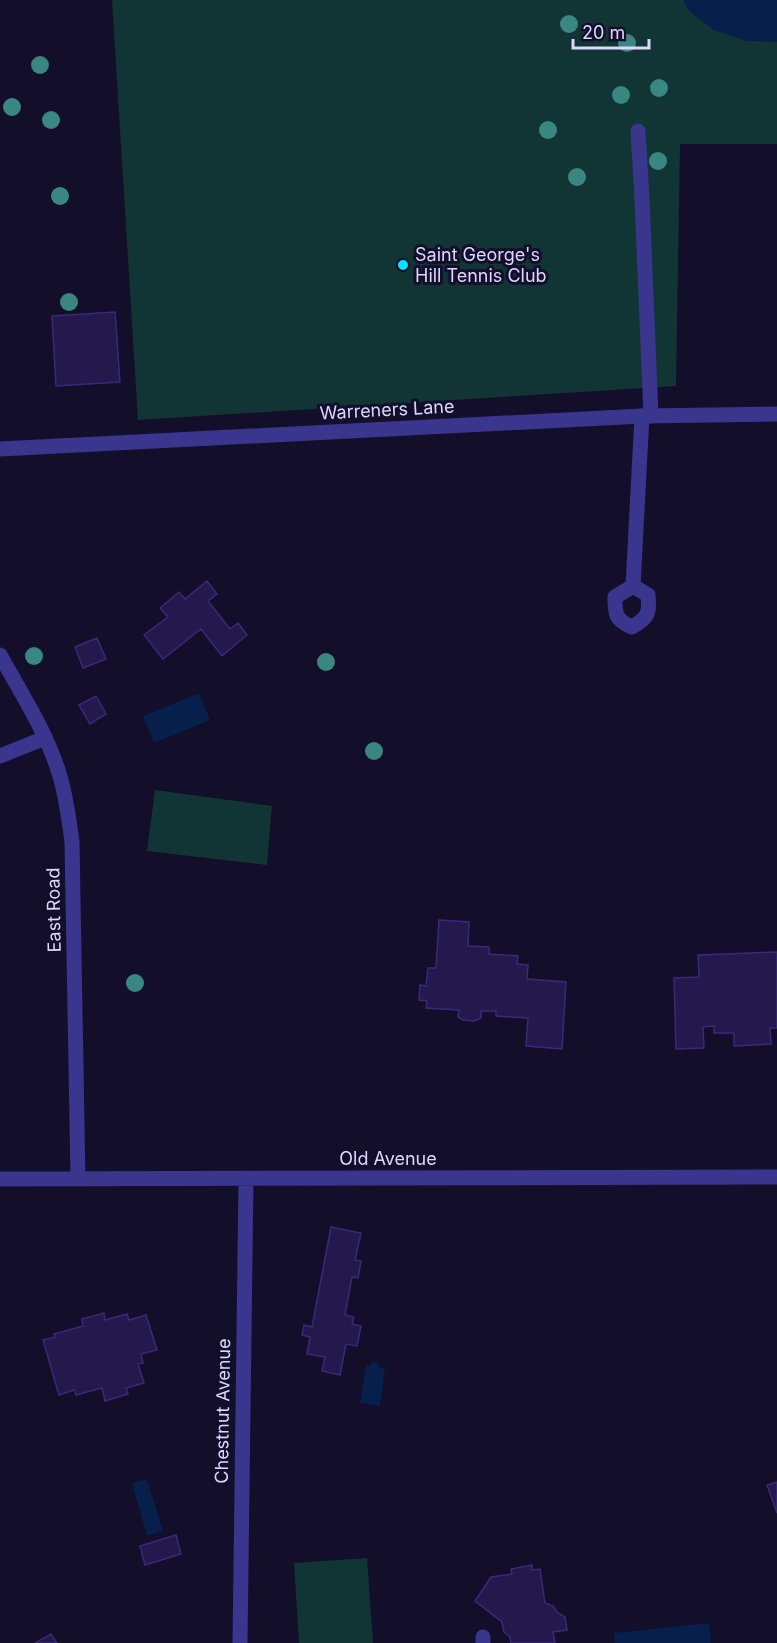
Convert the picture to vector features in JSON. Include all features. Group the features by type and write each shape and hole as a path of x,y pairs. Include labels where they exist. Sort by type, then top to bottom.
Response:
{"street":[{"path":"633,586 646,416 642,198 638,131"},
{"name":"Warreners Lane","path":"0,449 646,416 777,414"},
{"name":"East Road","path":"0,655 45,738 59,773 67,807 72,842 78,1179"},
{"path":"0,756 45,738"},
{"name":"Old Avenue","path":"0,1179 777,1177"},
{"name":"Chestnut Avenue","path":"240,1643 246,1179"}],"green space":[{"name":"Saint George's Hill Tennis Club","path":"112,0 777,0 777,144 680,144 676,386 138,420"},
{"path":"155,790 272,806 267,865 147,851"},
{"path":"367,1558 373,1643 299,1643 294,1563"}],"water":[{"path":"683,0 777,0 777,42 746,41 714,30 690,12"},
{"path":"199,693 210,720 154,743 143,716"},
{"path":"372,1362 378,1362 380,1368 385,1368 380,1406 360,1403 366,1365 370,1366"},
{"path":"147,1479 163,1531 147,1536 132,1483"},
{"path":"709,1623 711,1643 615,1643 614,1633"}],"building":[{"path":"115,312 120,382 56,386 52,316"},
{"path":"207,581 217,594 208,601 230,629 238,623 247,635 222,656 201,629 163,659 144,635 168,617 160,608 179,592 185,599"},
{"path":"97,638 106,659 83,668 75,647"},
{"path":"96,696 106,714 90,724 79,705"},
{"path":"439,920 469,922 468,946 489,947 489,954 518,956 517,964 528,965 527,979 566,982 562,1049 526,1046 528,1018 496,1016 496,1011 481,1011 481,1018 474,1021 463,1020 458,1017 459,1010 426,1008 427,1001 419,1000 420,985 426,986 428,968 436,968"},
{"path":"777,952 777,1028 770,1028 771,1044 734,1046 734,1033 714,1033 714,1026 703,1027 704,1048 676,1049 674,978 699,977 698,955"},
{"path":"331,1227 361,1233 355,1260 361,1261 358,1278 352,1277 345,1315 354,1317 352,1324 361,1326 357,1346 346,1344 340,1375 322,1371 325,1357 307,1354 310,1337 302,1335 304,1325 312,1327"},
{"path":"104,1313 105,1320 127,1314 129,1320 146,1315 157,1350 141,1354 143,1363 138,1364 144,1383 126,1388 128,1394 105,1401 102,1388 76,1395 74,1390 59,1395 43,1340 55,1337 54,1334 83,1326 82,1319"},
{"path":"777,1482 777,1513 767,1485"},
{"path":"176,1535 181,1554 145,1565 140,1546"},
{"path":"532,1565 532,1570 540,1569 545,1603 553,1606 565,1617 567,1630 553,1632 555,1643 511,1643 510,1637 504,1632 502,1622 475,1601 491,1577 512,1574 511,1569"},
{"path":"51,1634 57,1643 35,1643"}],"place":[{"name":"Saint George's Hill Tennis Club","path":"403,265"}]}
